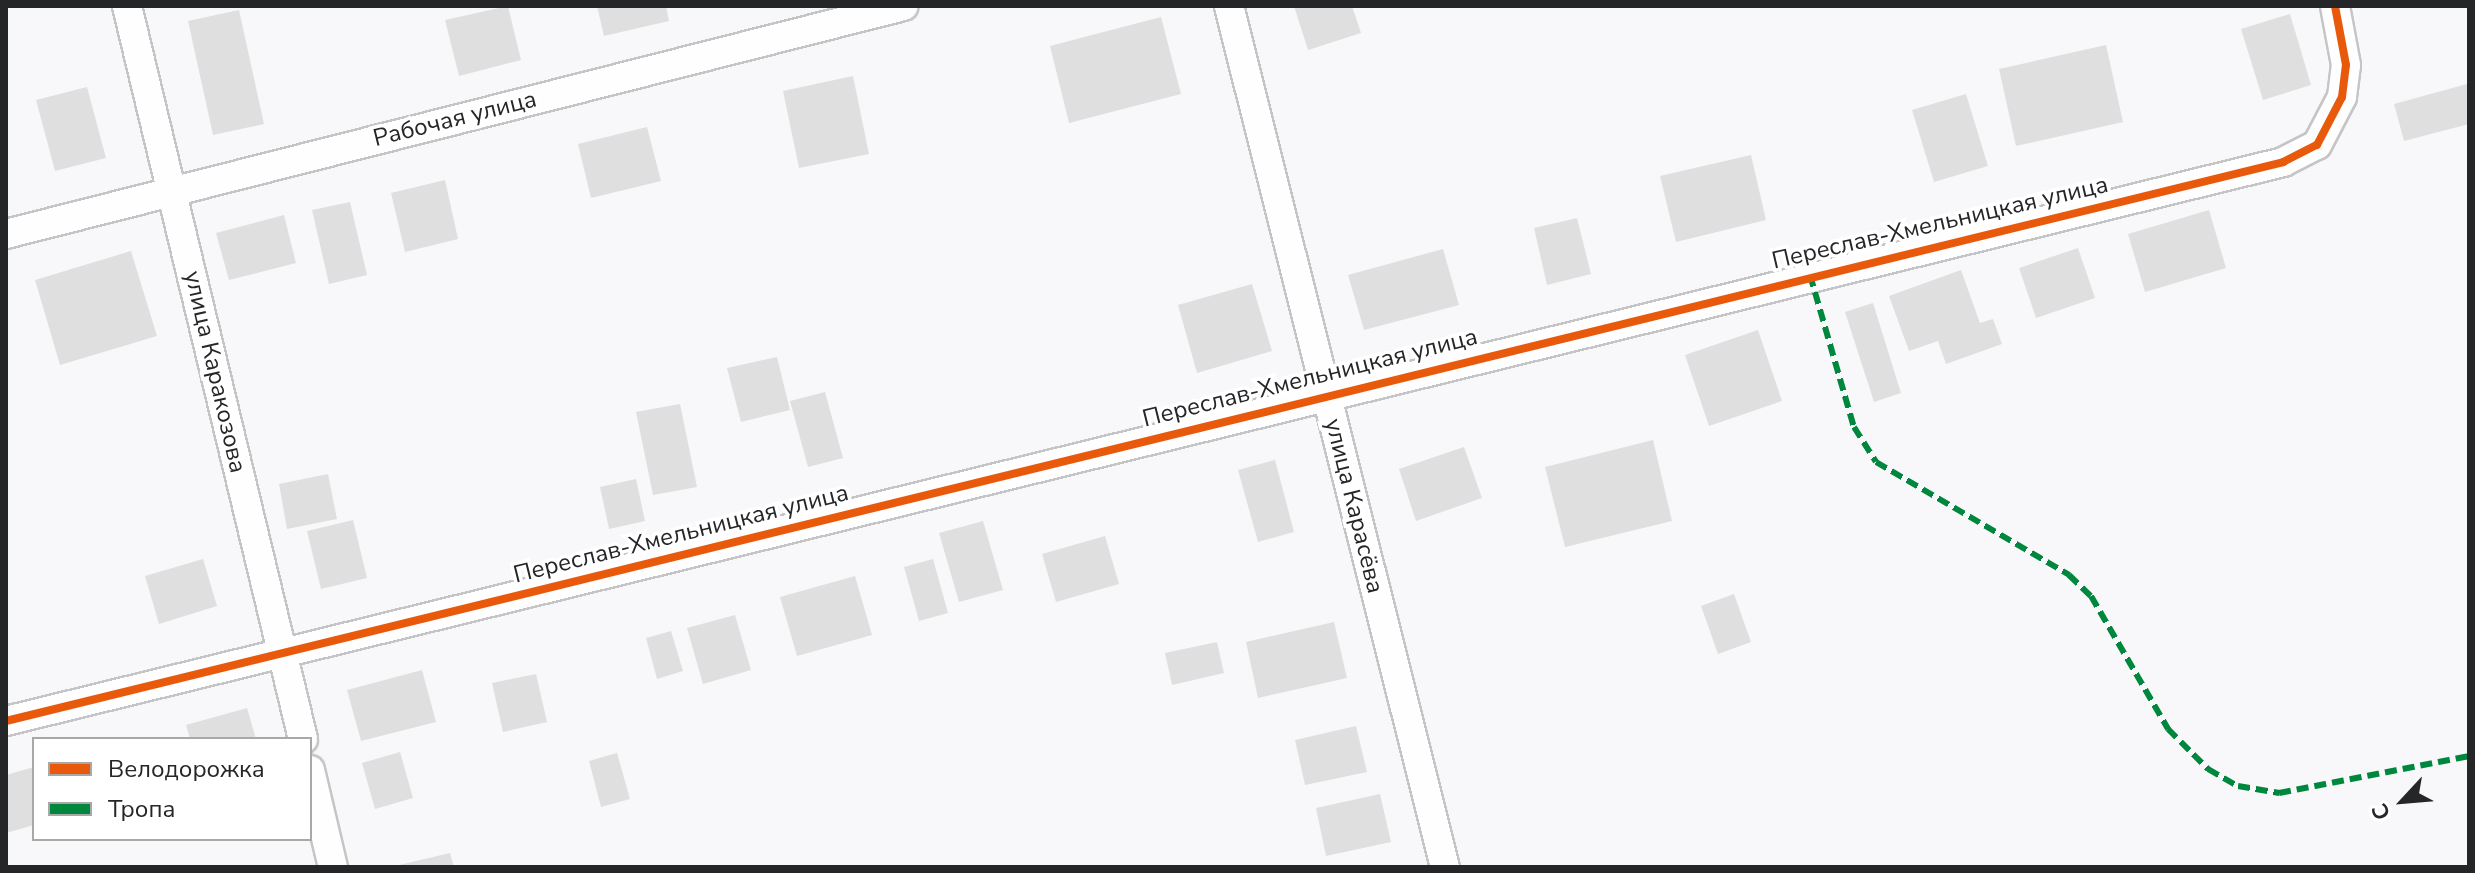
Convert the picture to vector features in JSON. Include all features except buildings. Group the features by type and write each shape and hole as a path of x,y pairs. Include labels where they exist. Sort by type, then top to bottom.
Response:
{"street":[{"name":"улица Каракозова","path":"127,6 302,737"},
{"name":"Рабочая улица","path":"6,234 904,6"},
{"name":"улица Карасёва","path":"1229,6 1445,867"},
{"name":"Переслав-Хмельницкая улица","path":"6,721 1326,394 2283,162 2317,145 2332,119 2346,65 2335,6"},
{"path":"312,778 333,867"}],"marked path":[{"path":"1810,275 1854,427 1876,462 2069,575 2091,596 2168,729 2208,769 2238,786 2279,793 2469,756"}],"cycle path":[{"path":"6,721 2283,162 2317,145 2342,97 2346,65 2335,6"}]}
